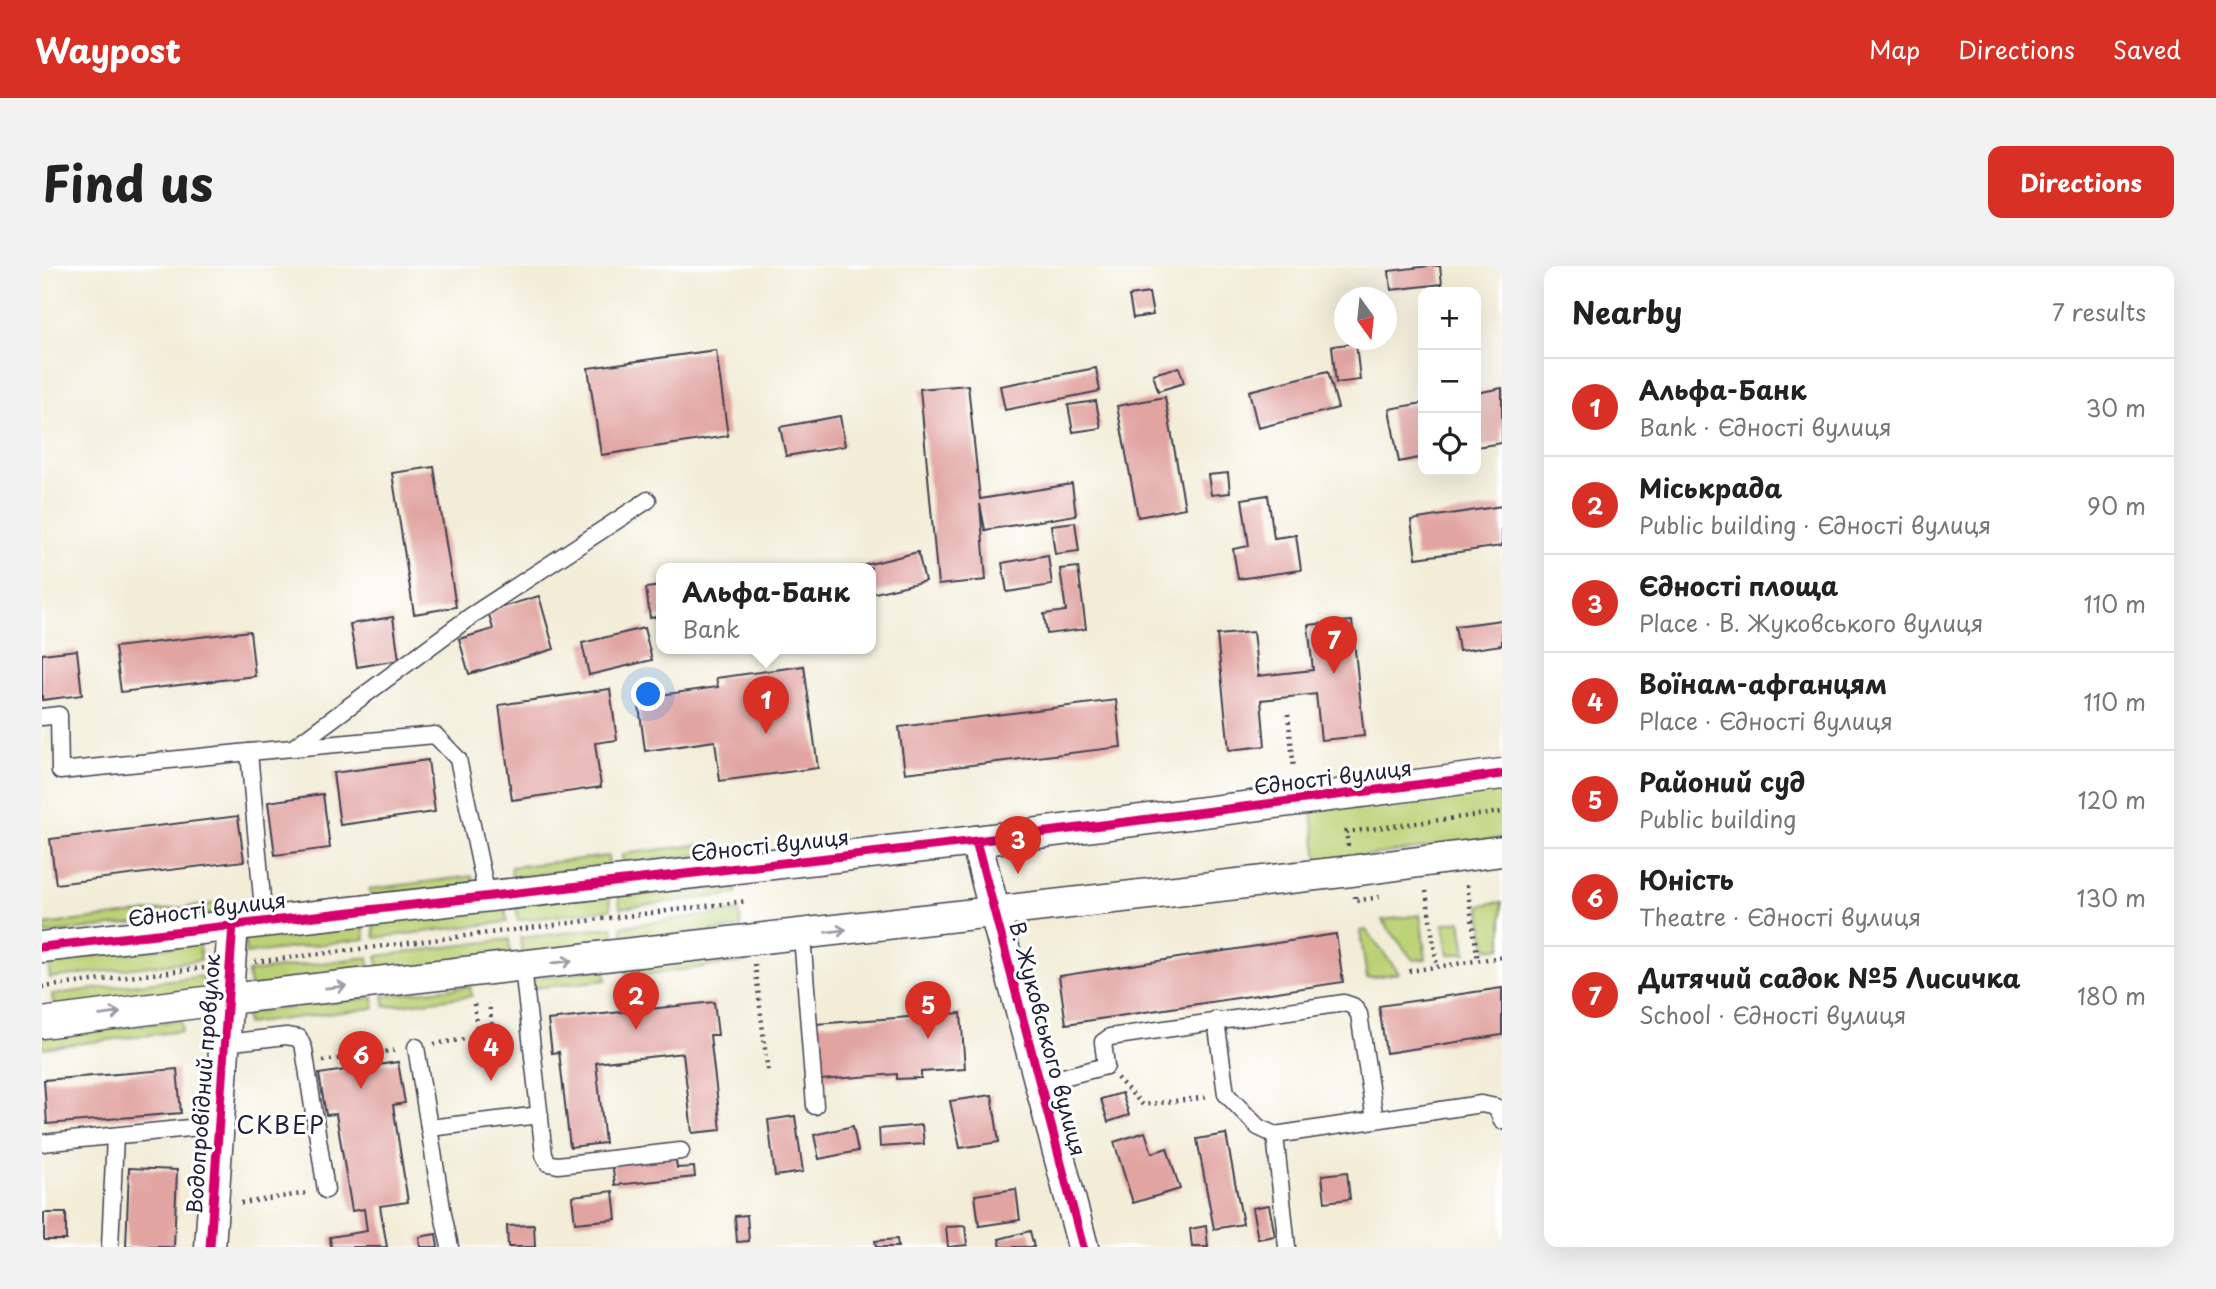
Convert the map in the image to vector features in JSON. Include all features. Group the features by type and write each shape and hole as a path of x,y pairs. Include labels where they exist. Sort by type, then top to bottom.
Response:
{"street":[{"name":"Єдності вулиця","path":"42,947 976,841 1502,774"},
{"name":"В. Жуковського вулиця","path":"976,841 1083,1247"},
{"path":"42,1023 228,999 995,913 1502,851"},
{"name":"Водопровідний провулок","path":"210,1247 233,924"}],"lane":[{"path":"293,748 471,616 648,500"},
{"path":"42,717 59,715 60,771 435,735 458,759 487,896"},
{"path":"249,752 264,921"},
{"path":"802,935 816,1106"},
{"path":"523,967 544,1155 548,1163 553,1165 681,1151"},
{"path":"1040,1083 1106,1066 1103,1045 1107,1038 1344,1003 1353,1006 1359,1014 1375,1120"},
{"path":"1216,1020 1226,1094 1258,1127 1275,1135 1481,1104 1496,1107 1502,1121"},
{"path":"225,1043 293,1035 299,1038 306,1064 326,1190"},
{"path":"416,1047 450,1247"},
{"path":"429,1128 540,1115"},
{"path":"42,1143 219,1125"},
{"path":"1275,1135 1287,1247"},
{"path":"110,1247 115,1136"}],"path":[{"path":"1289,714 1294,769"},
{"path":"1346,832 1502,811"},
{"path":"743,866 768,1074"},
{"path":"1467,885 1478,961"},
{"path":"1426,891 1437,967"},
{"path":"42,988 747,901"},
{"path":"1409,971 1502,957"},
{"path":"474,1004 482,1070 497,1068 489,1003"},
{"path":"306,1064 478,1037"},
{"path":"1106,1066 1143,1105 1226,1094"},
{"path":"214,1202 246,1203 326,1190"}],"green space":[{"path":"1502,785 1502,838 1318,862 1312,811"},
{"path":"712,843 714,853 623,864 622,854"},
{"path":"608,856 609,865 512,878 511,867"},
{"path":"472,876 474,886 371,899 369,889"},
{"path":"735,877 737,894 620,908 618,891"},
{"path":"609,893 611,909 518,921 516,904"},
{"path":"1502,902 1502,947 1487,949 1480,905"},
{"path":"218,903 219,913 45,934 43,925"},
{"path":"505,905 507,922 375,938 373,921"},
{"path":"739,911 741,928 624,942 622,926"},
{"path":"1420,915 1426,959 1413,960 1382,920"},
{"path":"1461,921 1466,953 1448,955 1443,924"},
{"path":"363,923 365,939 246,954 244,937"},
{"path":"613,927 615,944 522,955 520,938"},
{"path":"1366,930 1399,973 1367,978 1360,931"},
{"path":"509,939 511,957 379,973 377,956"},
{"path":"199,944 201,960 50,978 48,961"},
{"path":"744,952 745,962 627,977 625,967"},
{"path":"368,957 370,974 250,988 248,972"},
{"path":"605,969 606,980 533,988 531,978"},
{"path":"203,976 205,993 54,1011 52,994"},
{"path":"470,986 472,996 385,1007 383,996"},
{"path":"373,997 374,1008 247,1024 245,1013"},
{"path":"181,1020 182,1031 42,1048 42,1037"}],"building":[{"path":"1440,266 1442,284 1397,289 1397,287 1391,287 1389,271"},
{"path":"1149,293 1153,315 1133,318 1129,296"},
{"path":"1332,346 1334,350 1357,350 1360,380 1336,383"},
{"path":"716,350 728,436 601,455 588,368"},
{"path":"1179,367 1184,383 1158,391 1153,374"},
{"path":"1096,368 1100,391 1005,410 1000,386"},
{"path":"1328,371 1338,408 1258,428 1249,391"},
{"path":"968,385 980,499 1072,484 1076,515 985,530 980,504 986,580 938,585 920,389"},
{"path":"1502,388 1502,443 1481,446 1481,392"},
{"path":"1165,397 1185,508 1138,517 1117,406"},
{"path":"1096,401 1101,428 1073,432 1068,405"},
{"path":"1418,404 1418,458 1399,462 1389,409"},
{"path":"840,416 845,446 786,456 780,427"},
{"path":"434,467 456,607 414,614 392,473"},
{"path":"1228,473 1230,493 1211,495 1208,475"},
{"path":"1268,495 1274,538 1296,535 1301,570 1238,579 1233,549 1249,546 1242,499"},
{"path":"1502,506 1502,546 1416,558 1411,520"},
{"path":"1075,522 1079,551 1055,554 1051,525"},
{"path":"918,552 925,581 876,593 874,563"},
{"path":"1048,555 1052,585 1007,592 1002,563"},
{"path":"1078,567 1086,629 1047,634 1044,614 1066,611 1060,569"},
{"path":"656,587 656,617 650,618 646,588"},
{"path":"539,596 554,649 469,674 459,639 493,629 488,611"},
{"path":"393,617 399,660 357,667 350,624"},
{"path":"1502,620 1502,645 1459,651 1455,626"},
{"path":"1352,621 1364,736 1321,740 1316,694 1261,700 1265,746 1229,750 1217,635 1253,632 1258,676 1313,670 1308,625"},
{"path":"644,628 652,660 589,675 582,643"},
{"path":"250,631 255,676 121,692 115,647"},
{"path":"77,650 82,695 42,700 42,654"},
{"path":"804,666 818,768 720,781 715,741 645,751 638,698 718,687 716,678"},
{"path":"610,689 617,740 595,743 601,787 512,800 499,705"},
{"path":"1116,700 1121,747 905,773 899,727"},
{"path":"428,760 435,812 340,825 333,773"},
{"path":"323,794 330,848 275,855 268,802"},
{"path":"238,816 244,861 56,884 50,839"},
{"path":"1336,934 1343,982 1066,1024 1059,976"},
{"path":"1502,988 1502,1035 1386,1053 1379,1006"},
{"path":"714,1002 718,1035 710,1035 721,1130 692,1133 683,1053 596,1063 605,1143 570,1147 559,1052 552,1053 548,1020"},
{"path":"961,1013 965,1069 921,1072 921,1078 897,1079 897,1074 821,1080 816,1024"},
{"path":"398,1062 405,1103 393,1105 408,1202 380,1206 387,1247 331,1247 330,1237 367,1231 364,1209 352,1211 336,1114 326,1115 319,1074"},
{"path":"177,1069 181,1113 47,1124 44,1080"},
{"path":"1122,1093 1129,1115 1108,1122 1101,1099"},
{"path":"992,1095 999,1142 960,1148 950,1101"},
{"path":"795,1116 803,1172 775,1176 768,1120"},
{"path":"922,1125 924,1144 880,1147 879,1129"},
{"path":"853,1126 858,1151 819,1159 814,1135"},
{"path":"1145,1132 1152,1153 1167,1148 1180,1189 1133,1203 1114,1142"},
{"path":"1226,1134 1243,1224 1214,1229 1197,1139"},
{"path":"675,1155 677,1168 694,1167 695,1177 615,1185 612,1162"},
{"path":"129,1168 177,1170 174,1247 126,1247"},
{"path":"1347,1172 1350,1199 1325,1202 1322,1175"},
{"path":"1016,1189 1020,1220 979,1226 975,1195"},
{"path":"613,1191 616,1219 575,1223 572,1196"},
{"path":"1269,1205 1275,1236 1258,1239 1252,1208"},
{"path":"44,1213 66,1213 66,1240 44,1240"},
{"path":"747,1215 749,1241 737,1242 735,1216"},
{"path":"534,1225 535,1247 508,1247 507,1226"},
{"path":"965,1226 967,1245 948,1247 946,1227"},
{"path":"1206,1226 1208,1247 1192,1247 1190,1229"},
{"path":"1030,1231 1034,1247 1001,1247 999,1239"},
{"path":"436,1234 438,1247 420,1247 419,1237"},
{"path":"897,1239 898,1247 876,1247 875,1241"}],"cycle path":[{"path":"42,947 976,841 1502,774"},
{"path":"976,841 1083,1247"},
{"path":"210,1247 233,924"}],"place":[{"name":"Дитячий садок №5 Лисичка","path":"1334,674"},
{"name":"Альфа-Банк","path":"766,734"},
{"name":"Єдності площа","path":"1018,874"},
{"name":"Міськрада","path":"636,1030"},
{"name":"Районий суд","path":"928,1039"},
{"name":"Воїнам-афганцям","path":"491,1081"},
{"name":"Юність","path":"361,1089"}],"district":[{"name":"СКВЕР","path":"281,1126"}]}
